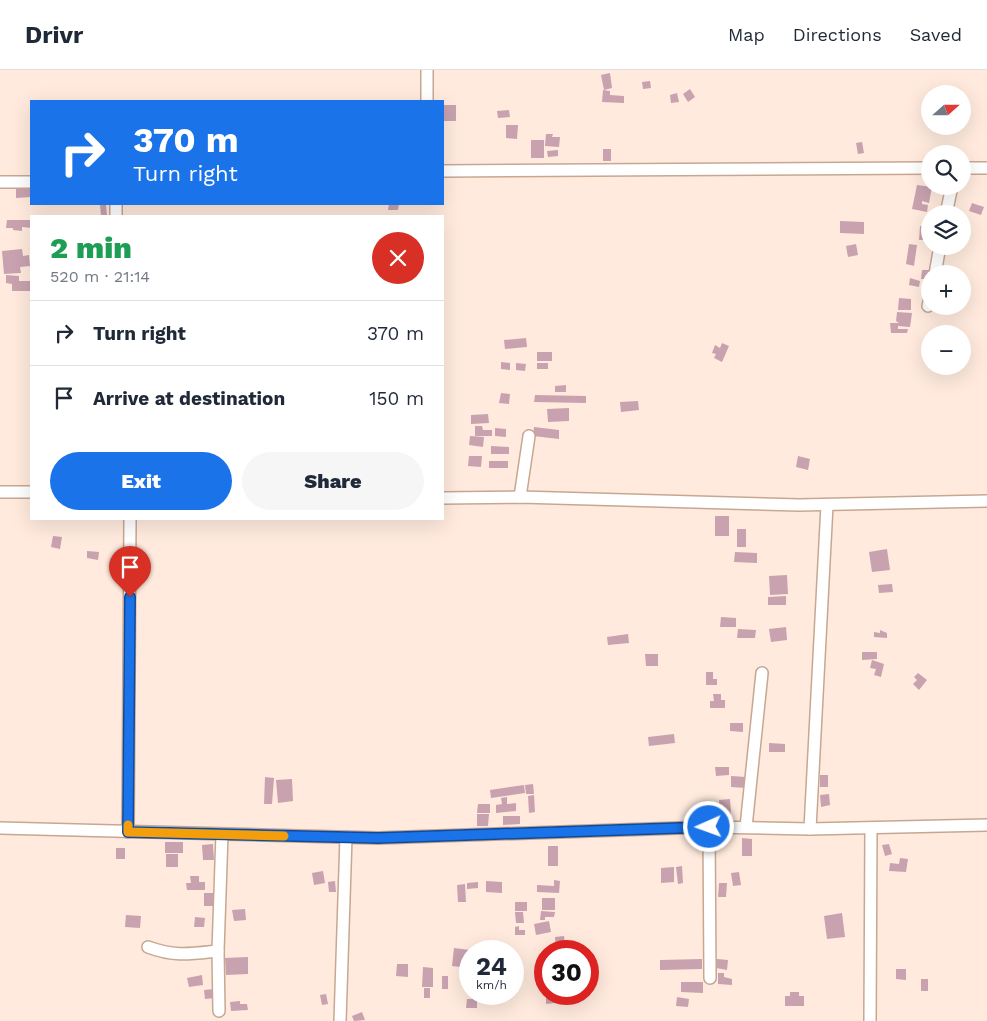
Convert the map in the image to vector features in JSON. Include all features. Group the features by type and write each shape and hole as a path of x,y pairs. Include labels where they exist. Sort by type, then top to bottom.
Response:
{"street":[{"path":"427,70 427,100"},
{"path":"444,171 921,168"},
{"path":"971,168 987,168"},
{"path":"0,182 30,182"},
{"path":"520,497 529,436"},
{"path":"0,492 30,492"},
{"path":"444,498 520,497 827,504 987,501"},
{"path":"810,829 827,504"},
{"path":"128,832 130,520"},
{"path":"746,827 762,674"},
{"path":"0,828 378,838 709,827 810,829 987,825"},
{"path":"709,827 710,978"},
{"path":"870,1021 871,828"},
{"path":"219,1011 218,951 222,834"},
{"path":"340,1021 346,837"},
{"path":"148,947 165,953 181,954 218,951"}],"building":[{"path":"610,73 612,88 604,90 601,75"},
{"path":"650,81 651,88 643,89 642,82"},
{"path":"690,89 695,97 688,102 683,94"},
{"path":"603,90 610,91 610,95 624,96 624,103 602,102"},
{"path":"677,93 679,102 671,103 670,95"},
{"path":"444,105 456,105 456,121 444,121"},
{"path":"509,110 510,117 498,118 497,111"},
{"path":"506,125 518,125 517,139 506,138"},
{"path":"546,134 553,134 552,137 560,137 559,147 545,146"},
{"path":"531,140 544,140 544,158 531,158"},
{"path":"862,142 864,153 858,154 856,143"},
{"path":"603,149 611,149 611,161 603,161"},
{"path":"558,150 558,156 548,157 547,151"},
{"path":"917,185 921,186 921,195 930,195 929,203 922,201 922,204 928,205 921,205 921,211 912,209"},
{"path":"16,189 30,189 30,197 16,198"},
{"path":"972,203 984,207 981,215 971,212"},
{"path":"100,205 106,205 107,215 101,215"},
{"path":"389,205 399,205 398,210 388,210"},
{"path":"7,220 30,220 30,228 22,227 22,231 6,228"},
{"path":"840,221 864,222 864,234 840,233"},
{"path":"920,226 921,240 919,240"},
{"path":"856,244 858,255 848,257 846,246"},
{"path":"909,244 917,245 914,266 906,264"},
{"path":"22,249 23,256 29,255 30,266 20,267 21,273 4,274 2,251"},
{"path":"6,275 19,276 19,281 30,281 30,291 12,291 12,284 6,283"},
{"path":"910,278 920,281 919,287 909,285"},
{"path":"899,298 911,299 911,310 898,310"},
{"path":"897,312 912,313 910,327 898,326 898,329 908,329 907,333 891,333 890,323 899,323 896,321"},
{"path":"526,338 527,347 505,349 504,340"},
{"path":"722,343 729,346 722,362 714,358 716,354 712,353 715,345 720,348"},
{"path":"537,352 552,352 552,361 537,361"},
{"path":"501,362 510,363 510,370 501,369"},
{"path":"516,363 526,364 525,371 516,370"},
{"path":"537,363 548,363 548,369 537,369"},
{"path":"566,385 566,392 555,392 555,386"},
{"path":"501,393 510,394 509,404 499,403"},
{"path":"535,395 586,396 586,403 534,402"},
{"path":"638,401 639,410 621,412 620,402"},
{"path":"569,408 569,421 548,422 547,409"},
{"path":"488,414 489,423 471,424 471,415"},
{"path":"475,426 482,426 483,430 492,430 492,436 475,436"},
{"path":"534,427 559,430 559,439 533,436"},
{"path":"495,428 506,429 506,437 495,436"},
{"path":"470,436 484,437 483,447 469,445"},
{"path":"491,446 509,447 509,454 491,454"},
{"path":"469,456 482,456 481,467 468,466"},
{"path":"798,456 810,459 808,470 796,467"},
{"path":"489,461 508,461 508,468 489,468"},
{"path":"715,516 729,516 729,536 715,536"},
{"path":"737,529 746,529 746,547 737,547"},
{"path":"53,536 62,537 60,549 51,547"},
{"path":"887,549 890,570 872,572 869,552"},
{"path":"87,551 99,552 98,560 87,558"},
{"path":"735,552 757,553 757,563 734,562"},
{"path":"787,575 788,594 770,595 769,576"},
{"path":"892,584 893,592 879,593 878,585"},
{"path":"786,596 786,605 768,605 768,597"},
{"path":"721,617 736,618 736,627 720,627"},
{"path":"786,627 787,640 771,642 769,629"},
{"path":"738,629 756,630 755,638 737,638"},
{"path":"880,630 887,633 887,638 874,637 874,632 880,633"},
{"path":"628,634 629,643 608,645 607,637"},
{"path":"862,652 877,652 877,659 862,660"},
{"path":"645,654 658,654 658,666 646,666"},
{"path":"872,660 884,664 881,677 874,675 876,669 870,668"},
{"path":"706,672 713,672 713,679 717,679 717,685 706,685"},
{"path":"918,673 927,680 919,690 913,684 917,680 914,677"},
{"path":"713,694 721,694 721,700 725,700 725,708 710,708 710,701 714,701"},
{"path":"730,723 743,723 743,732 730,731"},
{"path":"674,734 675,743 649,746 648,737"},
{"path":"769,743 785,744 785,752 769,752"},
{"path":"715,767 729,767 729,775 716,776"},
{"path":"820,775 828,775 828,787 820,787"},
{"path":"731,776 746,777 746,788 731,787"},
{"path":"265,777 274,778 272,804 264,804"},
{"path":"292,779 293,801 278,803 276,780"},
{"path":"533,784 534,794 526,794 525,785"},
{"path":"524,785 525,793 491,798 490,790"},
{"path":"829,794 830,805 821,807 820,795"},
{"path":"534,795 535,812 529,813 528,796"},
{"path":"507,797 507,804 516,803 516,811 496,813 496,805 502,804 501,798"},
{"path":"730,799 731,814 720,814 719,800"},
{"path":"478,804 490,804 490,813 477,813"},
{"path":"477,814 489,814 488,826 477,826"},
{"path":"503,816 520,816 520,824 503,825"},
{"path":"742,838 752,839 752,856 742,856"},
{"path":"165,842 183,842 183,853 165,853"},
{"path":"213,844 214,860 203,860 202,845"},
{"path":"889,844 892,854 885,856 882,845"},
{"path":"548,846 558,846 558,866 548,866"},
{"path":"116,848 125,848 125,859 116,859"},
{"path":"166,854 178,854 178,867 166,867"},
{"path":"900,858 908,859 906,872 889,871 890,863 899,864"},
{"path":"682,866 683,883 678,884 676,867"},
{"path":"674,867 674,882 661,883 661,868"},
{"path":"323,871 325,883 314,885 312,873"},
{"path":"739,872 741,885 733,886 731,873"},
{"path":"190,876 199,876 199,882 205,882 205,890 187,890 186,883 191,883"},
{"path":"554,880 560,881 559,893 537,892 537,885 554,886"},
{"path":"335,881 336,892 329,892 328,882"},
{"path":"486,881 502,882 502,893 486,892"},
{"path":"478,882 478,888 467,889 467,883"},
{"path":"719,883 727,883 726,897 718,897"},
{"path":"465,884 466,902 458,902 457,885"},
{"path":"204,893 214,893 214,906 204,906"},
{"path":"542,898 555,898 555,910 542,910"},
{"path":"515,902 527,902 527,911 515,911"},
{"path":"245,909 246,920 234,921 232,910"},
{"path":"541,911 555,912 554,917 545,917 545,920 540,920"},
{"path":"515,912 523,912 524,923 516,923"},
{"path":"842,913 845,937 827,939 824,916"},
{"path":"126,915 141,916 140,928 125,927"},
{"path":"195,917 205,918 204,927 194,927"},
{"path":"549,921 551,932 536,935 534,924"},
{"path":"519,926 519,930 525,930 525,935 515,935 515,927"},
{"path":"564,936 565,940 555,940 555,937"},
{"path":"454,948 459,949 459,967 452,966"},
{"path":"248,957 248,974 226,975 225,958"},
{"path":"702,959 702,969 660,970 660,960"},
{"path":"717,959 728,960 727,970 716,968"},
{"path":"397,964 408,964 408,977 396,976"},
{"path":"423,967 433,968 433,987 422,987"},
{"path":"896,969 906,969 906,980 896,979"},
{"path":"718,973 724,973 724,977 732,979 732,985 718,984"},
{"path":"202,975 203,985 189,987 187,978"},
{"path":"442,976 448,976 448,989 442,989"},
{"path":"921,979 928,979 928,991 921,991"},
{"path":"681,982 703,982 703,993 681,992"},
{"path":"424,988 430,988 430,998 424,998"},
{"path":"214,989 215,998 205,999 204,990"},
{"path":"790,992 799,992 799,996 804,996 804,1006 785,1006 785,996 790,996"},
{"path":"326,994 328,1004 322,1005 320,995"},
{"path":"677,997 689,999 688,1007 676,1006"},
{"path":"240,1001 240,1004 247,1004 248,1010 231,1011 230,1002"},
{"path":"466,1005 477,1005 477,1008 466,1008"},
{"path":"362,1012 365,1020 354,1021 352,1016"}],"slow traffic":[{"path":"128,825 128,832 284,836"}],"route":[{"path":"130,597 128,832 378,838 709,827"}]}
